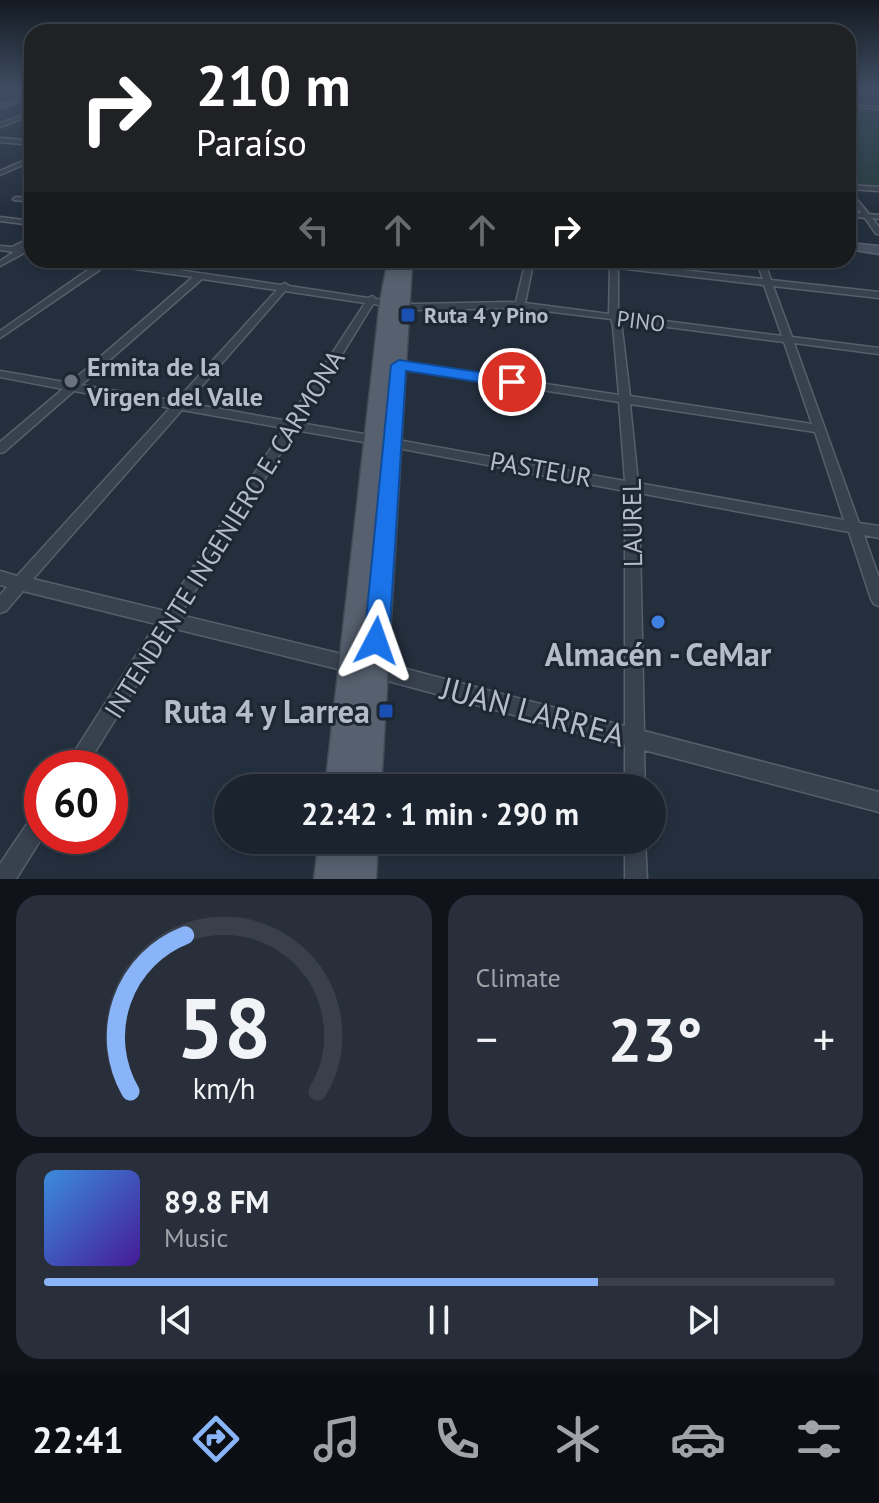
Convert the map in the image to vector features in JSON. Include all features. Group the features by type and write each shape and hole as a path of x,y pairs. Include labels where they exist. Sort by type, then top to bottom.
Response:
{"main road":[{"path":"365,774 364,667 383,441 387,302 393,268"},
{"path":"383,441 399,365 387,302 402,268"},
{"path":"344,774 364,667"},
{"path":"332,879 335,854"},
{"path":"358,879 360,854"}],"street":[{"path":"0,138 24,137"},
{"path":"0,138 14,141"},
{"path":"0,146 24,139"},
{"path":"0,173 24,162"},
{"path":"856,189 879,189"},
{"path":"16,199 24,200"},
{"path":"856,200 879,232"},
{"path":"856,215 879,217"},
{"path":"0,219 24,222"},
{"path":"856,247 879,250"},
{"path":"0,248 23,251"},
{"path":"0,264 23,251"},
{"path":"0,335 96,268"},
{"name":"PINO","path":"149,268 387,302 520,305 879,351"},
{"path":"520,305 528,268"},
{"name":"LAUREL","path":"614,268 615,318 626,399 632,486 635,774"},
{"path":"653,268 879,295"},
{"path":"763,268 879,599"},
{"path":"0,449 201,275"},
{"path":"0,606 285,286"},
{"name":"INTENDENTE INGENIERO E. CARMONA","path":"86,750 294,425 387,302"},
{"path":"399,365 819,429"},
{"name":"PASTEUR","path":"0,374 879,532"},
{"name":"JUAN LARREA","path":"0,578 364,667 879,802"},
{"path":"3,879 24,847"},
{"path":"635,854 636,879"}],"green space":[{"path":"856,129 879,129 879,188 856,187"}],"waterway":[{"path":"0,137 24,139"}],"place":[{"name":"Ruta 4 y Pino","path":"408,315"},
{"name":"Ermita de la Virgen del Valle","path":"71,381"},
{"name":"Almacén - CeMar","path":"658,622"},
{"name":"Ruta 4 y Larrea","path":"386,711"}],"route":[{"path":"376,641 399,365 512,382"}]}
